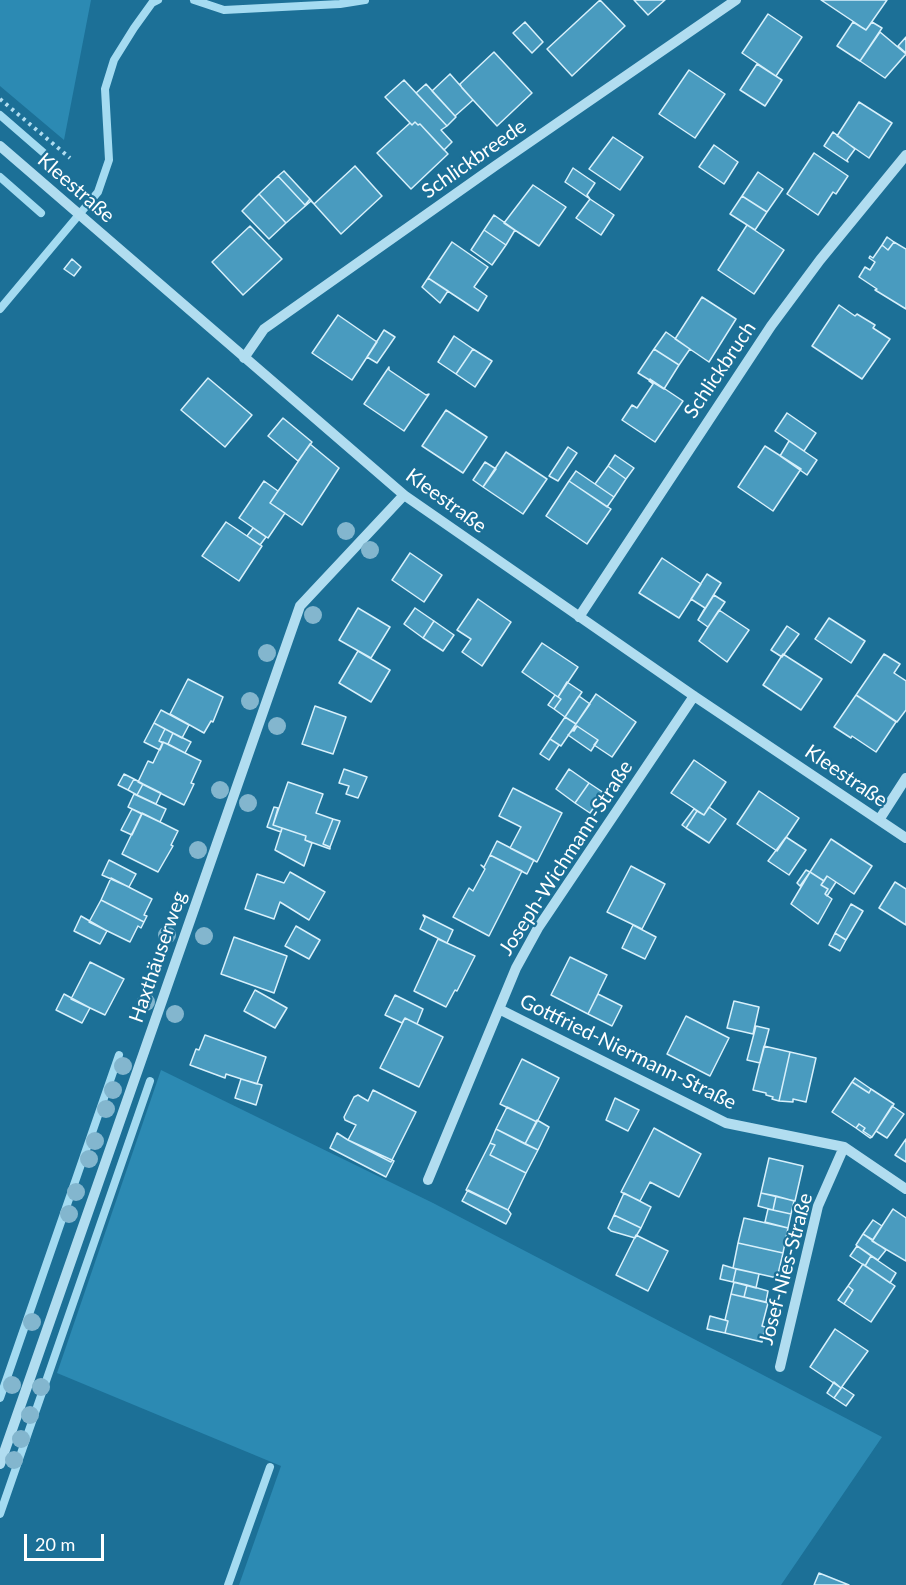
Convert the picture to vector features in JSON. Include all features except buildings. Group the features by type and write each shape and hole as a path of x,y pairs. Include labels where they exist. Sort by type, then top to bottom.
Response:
{"street":[{"name":"Schlickbreede","path":"244,358 264,329 736,0"},
{"name":"Kleestraße","path":"0,146 404,495 694,696 906,838"},
{"name":"Schlickbruch","path":"579,617 771,326 820,260 906,155"},
{"name":"Haxthäuserweg","path":"0,1464 300,606 404,495"},
{"name":"Joseph-Wichmann-Straße","path":"428,1180 516,968 538,928 694,696"},
{"path":"879,820 906,778"},
{"name":"Gottfried-Niermann-Straße","path":"499,1009 726,1123 844,1147 906,1189"},
{"name":"Josef-Nies-Straße","path":"780,1367 818,1206 844,1147"}],"path":[{"path":"0,99 70,158"}],"shaded area":[{"path":"0,0 91,0 64,140 0,86"},
{"path":"161,1070 433,1203 882,1437 781,1585 239,1585 281,1466 57,1373"}],"waterway":[{"path":"0,309 98,192 109,160 105,89 114,60 152,3 158,0"},
{"path":"194,0 224,10 340,4 365,0"},
{"path":"0,115 45,154"},
{"path":"0,177 41,213"},
{"path":"0,1398 119,1055"},
{"path":"0,1514 150,1081"},
{"path":"228,1585 270,1467"}]}
